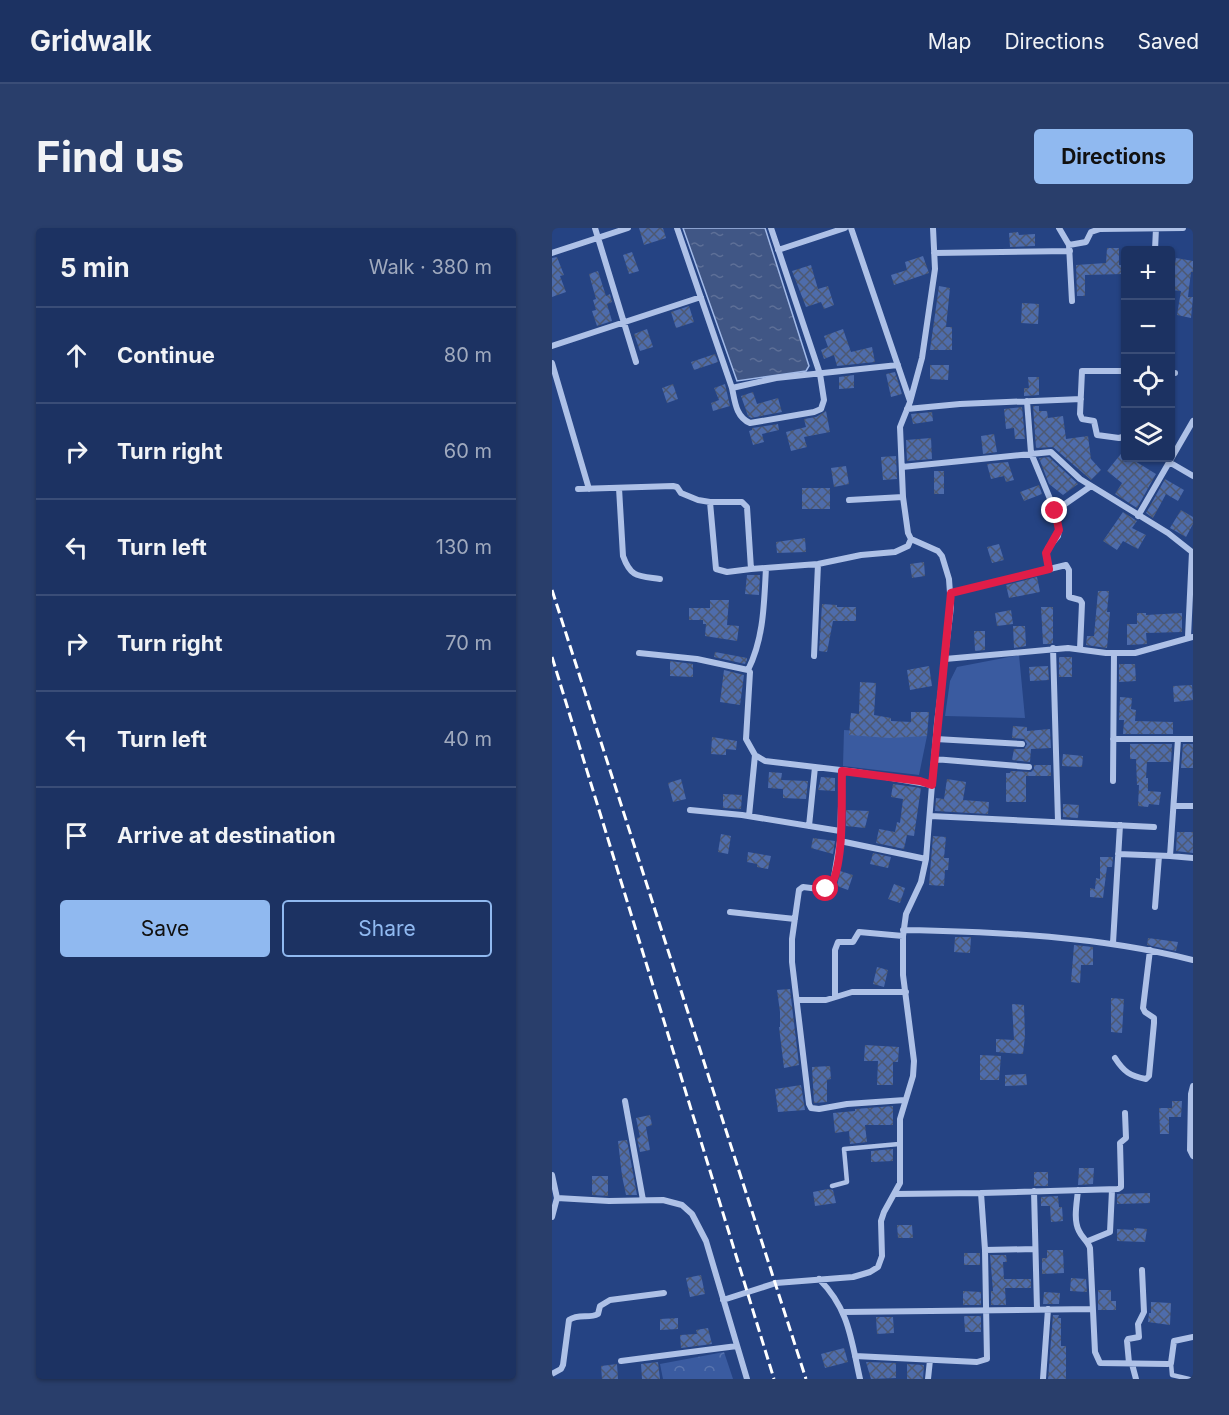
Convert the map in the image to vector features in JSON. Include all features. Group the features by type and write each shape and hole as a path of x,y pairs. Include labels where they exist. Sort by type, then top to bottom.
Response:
{"street":[{"path":"595,228 636,362"},
{"path":"552,253 628,228"},
{"path":"677,228 732,388 737,410 745,421 754,423 814,412 821,408 824,400 820,374 771,228"},
{"path":"778,250 844,228"},
{"path":"851,228 910,402"},
{"path":"723,1300 776,1283 853,1276 870,1272 878,1267 882,1256 881,1221 888,1203 895,1194 901,1172 900,1119 913,1076 914,1061 901,954 906,914 921,882 926,859 951,593 942,556 938,551 911,539 908,533 903,497 900,427 910,402 922,358 935,269 933,228"},
{"path":"1059,228 1069,248 1071,301"},
{"path":"1155,246 1156,228"},
{"path":"934,253 1069,248 1086,242 1091,232 1100,229 1183,228"},
{"path":"552,346 701,297"},
{"path":"552,363 589,489"},
{"path":"732,388 776,378 898,365"},
{"path":"1121,371 1082,371 1081,399 1081,417 1094,421 1097,435 1121,437"},
{"path":"907,409 960,404 1081,399"},
{"path":"1027,401 1031,453 1055,511 1059,530 1046,553 1049,569"},
{"path":"1175,452 1193,421"},
{"path":"902,467 1051,452 1080,479 1168,533 1192,552 1190,637 1142,652 1114,653 1053,648 945,658"},
{"path":"1138,516 1169,462 1193,476"},
{"path":"578,489 673,486 677,487 681,493 710,502 742,502 747,507 751,569"},
{"path":"1055,511 1091,486"},
{"path":"619,489 625,564 634,575 660,579"},
{"path":"849,500 903,497"},
{"path":"710,502 716,569 727,572 818,564 861,555 895,552 908,546 911,539"},
{"path":"814,656 818,564"},
{"path":"951,593 1066,565 1068,567 1069,597 1080,600 1082,603 1080,649"},
{"path":"766,568 761,630 755,655 748,670 746,740 749,748 765,761 910,780 932,785"},
{"path":"1053,648 1058,821"},
{"path":"639,653 697,659 748,670"},
{"path":"1113,781 1114,653"},
{"path":"936,739 1022,744"},
{"path":"1113,739 1193,739"},
{"path":"1170,856 1178,739"},
{"path":"749,816 755,755"},
{"path":"934,759 1029,767"},
{"path":"809,826 815,767"},
{"path":"842,771 840,841 833,883 830,888 803,887 799,890 795,919 792,952 809,1104 811,1108 819,1109 846,1104 905,1100"},
{"path":"1174,806 1193,806"},
{"path":"690,810 749,816 840,831"},
{"path":"930,816 1154,827"},
{"path":"1113,943 1120,825"},
{"path":"840,841 926,859"},
{"path":"1118,854 1193,858"},
{"path":"1155,907 1159,856"},
{"path":"730,912 795,919"},
{"path":"835,997 835,950 838,942 853,942 856,934 862,931 1031,934 1113,943 1193,960"},
{"path":"1115,1058 1126,1074 1146,1079 1149,1076 1154,1018 1143,1008 1150,950"},
{"path":"797,1000 826,999 852,992 906,992"},
{"path":"1193,1086 1190,1150 1193,1156"},
{"path":"625,1101 643,1200"},
{"path":"895,1194 1112,1190 1121,1187 1120,1143 1126,1138 1125,1113"},
{"path":"552,1175 557,1198 552,1217"},
{"path":"1078,1190 1076,1223 1078,1230 1088,1241 1091,1255 1096,1358 1100,1364 1171,1363 1173,1341 1193,1337"},
{"path":"1088,1241 1110,1232 1112,1190"},
{"path":"1034,1191 1036,1309"},
{"path":"855,1356 976,1362 987,1359 985,1250 981,1194"},
{"path":"557,1198 675,1202 692,1214 706,1241 747,1379"},
{"path":"985,1250 1035,1249"},
{"path":"1136,1379 1127,1341 1139,1337 1138,1324 1144,1312 1142,1270"},
{"path":"819,1279 832,1292 843,1312 851,1334 860,1379"},
{"path":"552,1374 561,1369 563,1365 567,1325 574,1316 595,1316 600,1306 610,1300 664,1293"},
{"path":"1043,1379 1048,1309"},
{"path":"843,1312 1092,1309"},
{"path":"621,1361 737,1346"},
{"path":"928,1379 930,1360"}],"lane":[{"path":"832,1186 847,1182 844,1149 899,1144"},
{"path":"1171,1363 1172,1375 1189,1379"}],"green space":[{"path":"1019,655 1025,718 945,716 950,681 957,667"},
{"path":"844,730 927,736 919,775 843,766"},
{"path":"724,1352 733,1379 663,1379 660,1364"}],"water":[{"path":"683,228 765,228 809,366 806,371 737,381"}],"building":[{"path":"639,228 663,228 666,238 644,245"},
{"path":"1018,232 1019,235 1035,234 1035,246 1010,247 1009,233"},
{"path":"1107,248 1119,248 1121,274 1085,275 1085,296 1077,296 1076,265 1106,263"},
{"path":"632,252 639,271 629,274 623,255"},
{"path":"923,256 929,273 894,285 891,275 907,270 905,262"},
{"path":"557,257 564,275 560,276 566,292 552,297 552,258"},
{"path":"1176,258 1193,261 1188,297 1193,297 1191,318 1177,315 1181,291 1175,290"},
{"path":"811,265 818,289 828,286 834,305 824,309 821,302 806,307 792,271"},
{"path":"598,271 606,296 610,294 612,302 607,304 612,321 597,326 592,311 596,310 593,300 596,299 589,274"},
{"path":"939,286 950,288 946,327 952,327 952,350 930,350"},
{"path":"1022,303 1039,304 1038,324 1021,323"},
{"path":"689,306 694,322 676,328 671,312"},
{"path":"647,329 653,347 640,351 634,334"},
{"path":"843,329 851,352 872,347 875,362 837,366 834,355 824,359 821,350 828,347 824,336"},
{"path":"715,354 718,362 694,370 691,362"},
{"path":"930,365 949,365 948,380 930,379"},
{"path":"895,372 902,394 891,397 886,374"},
{"path":"854,375 854,388 839,389 839,377"},
{"path":"1028,377 1039,377 1039,395 1024,396 1024,388 1029,388"},
{"path":"673,384 678,399 667,403 662,388"},
{"path":"725,384 730,406 713,411 711,403 719,400 714,388"},
{"path":"753,392 757,404 778,398 782,412 751,418 748,416 741,396"},
{"path":"1033,406 1039,406 1039,411 1047,411 1048,418 1063,416 1066,439 1088,436 1091,459 1101,470 1091,480 1053,447 1036,448"},
{"path":"1022,407 1025,439 1015,439 1014,428 1006,429 1004,409"},
{"path":"826,411 830,432 804,437 807,447 791,451 786,432 806,427 804,419 816,417"},
{"path":"932,412 933,421 913,424 911,414"},
{"path":"778,424 779,430 762,434 764,442 753,445 749,431 752,428"},
{"path":"994,434 997,452 983,454 981,436"},
{"path":"931,438 932,459 907,461 906,440"},
{"path":"1121,454 1121,462 1136,462 1156,474 1137,508 1115,494 1122,483 1107,471"},
{"path":"896,456 897,479 883,480 881,457"},
{"path":"1049,457 1078,484 1063,495 1049,484 1039,458"},
{"path":"1008,462 1014,480 1006,482 1004,476 991,479 987,464"},
{"path":"846,466 849,484 834,487 831,468"},
{"path":"934,471 944,471 944,494 934,494"},
{"path":"1165,479 1184,490 1178,501 1166,494 1153,518 1146,513"},
{"path":"1039,485 1042,494 1024,501 1020,492"},
{"path":"802,488 830,488 830,509 802,509"},
{"path":"1181,510 1193,517 1193,524 1186,537 1170,528"},
{"path":"1123,512 1137,521 1132,528 1146,535 1138,549 1123,541 1117,550 1103,541"},
{"path":"805,538 806,552 777,553 776,542"},
{"path":"999,544 1004,560 992,563 987,547"},
{"path":"924,562 925,576 912,578 910,564"},
{"path":"747,575 760,575 759,595 745,594"},
{"path":"1037,577 1040,592 1009,598 1006,585"},
{"path":"1098,591 1109,591 1107,648 1086,645 1087,636 1094,636"},
{"path":"710,600 729,600 727,625 739,626 737,641 705,636 706,624 703,624 703,620 689,620 689,608 710,608"},
{"path":"822,604 856,607 856,621 833,621 827,652 819,651"},
{"path":"1041,607 1053,607 1053,643 1050,644 1043,644"},
{"path":"1011,610 1013,624 997,626 995,613"},
{"path":"1137,613 1146,613 1146,615 1182,613 1182,632 1146,633 1147,644 1127,645 1127,624 1137,624"},
{"path":"1013,626 1025,626 1026,646 1014,648"},
{"path":"974,631 985,631 985,650 975,651"},
{"path":"715,652 747,658 747,660 745,664 714,657"},
{"path":"1059,657 1072,657 1072,677 1059,677"},
{"path":"670,661 693,664 693,677 670,676"},
{"path":"1119,664 1135,664 1136,681 1119,682"},
{"path":"929,666 932,686 910,690 907,670"},
{"path":"1048,666 1049,680 1030,681 1029,667"},
{"path":"724,670 744,675 740,705 720,702"},
{"path":"860,682 876,683 874,715 891,718 891,721 911,722 911,712 929,712 927,736 889,738 849,735 851,713 859,714"},
{"path":"1192,685 1193,700 1174,702 1173,686"},
{"path":"1120,697 1132,698 1131,709 1136,710 1135,721 1173,722 1173,734 1123,734 1124,720 1119,720"},
{"path":"1013,726 1027,727 1027,731 1050,729 1051,748 1031,749 1030,762 1012,760 1014,749 1024,749 1027,744 1024,739 1012,738"},
{"path":"712,737 737,741 736,750 726,749 726,755 711,754"},
{"path":"1130,744 1172,744 1171,762 1147,762 1148,791 1161,792 1159,805 1138,806 1139,785 1137,785 1136,759 1130,759"},
{"path":"1183,744 1193,744 1193,768 1181,768"},
{"path":"1063,754 1083,756 1082,767 1062,766"},
{"path":"1034,765 1051,765 1051,776 1026,776 1026,802 1006,802 1006,773 1031,772"},
{"path":"769,772 782,773 781,780 808,781 806,799 783,798 783,789 768,788"},
{"path":"821,777 835,778 835,791 818,790"},
{"path":"681,779 686,799 673,802 668,783"},
{"path":"947,779 966,782 963,800 989,802 988,814 935,811 936,798 944,799"},
{"path":"893,784 921,788 914,836 907,835 904,849 876,843 879,829 895,832 897,822 900,823 903,799 891,797"},
{"path":"723,794 742,795 741,809 723,808"},
{"path":"1063,804 1079,805 1078,818 1063,817"},
{"path":"846,810 869,811 865,828 846,826"},
{"path":"1177,832 1193,832 1193,853 1176,851"},
{"path":"721,834 731,836 728,854 718,852"},
{"path":"933,836 946,837 944,858 949,858 948,870 945,870 944,886 929,885"},
{"path":"813,838 835,841 833,854 811,848"},
{"path":"748,852 771,856 768,869 747,862"},
{"path":"873,853 891,857 888,868 870,864"},
{"path":"1100,857 1113,857 1112,867 1107,867 1103,898 1090,897 1090,888 1095,889 1096,878 1100,879"},
{"path":"840,871 853,875 848,890 837,886"},
{"path":"894,884 905,888 900,903 888,899"},
{"path":"955,937 971,937 970,953 954,952"},
{"path":"1148,938 1178,942 1176,951 1147,945"},
{"path":"1074,945 1093,947 1093,965 1081,965 1080,983 1071,982"},
{"path":"877,967 888,970 884,987 873,984"},
{"path":"790,989 799,1065 784,1068 777,990"},
{"path":"1111,998 1124,999 1122,1033 1111,1032"},
{"path":"1012,1004 1024,1005 1023,1054 996,1052 996,1039 1014,1040"},
{"path":"865,1045 899,1047 898,1062 893,1062 893,1085 877,1085 878,1061 864,1061"},
{"path":"980,1055 1001,1056 999,1080 980,1080"},
{"path":"830,1066 831,1079 827,1080 827,1102 814,1103 812,1067"},
{"path":"1026,1074 1027,1085 1005,1086 1005,1075"},
{"path":"801,1085 805,1110 778,1112 775,1089"},
{"path":"1172,1101 1182,1101 1181,1117 1169,1117 1169,1134 1160,1134 1159,1108 1172,1108"},
{"path":"893,1106 893,1125 865,1125 867,1142 850,1144 849,1131 835,1133 833,1113"},
{"path":"650,1115 652,1125 646,1127 650,1150 640,1152 636,1118"},
{"path":"627,1140 637,1195 626,1195 622,1176 618,1141"},
{"path":"893,1149 893,1161 871,1162 871,1151"},
{"path":"1079,1168 1094,1168 1093,1184 1078,1185"},
{"path":"1034,1172 1048,1172 1048,1186 1034,1186"},
{"path":"592,1176 608,1176 608,1196 592,1195"},
{"path":"833,1190 836,1203 815,1206 813,1192"},
{"path":"1150,1193 1150,1203 1117,1204 1117,1194"},
{"path":"1058,1196 1063,1221 1051,1222 1050,1206 1041,1206 1041,1197"},
{"path":"897,1225 912,1225 913,1238 898,1238"},
{"path":"1134,1228 1147,1229 1145,1242 1117,1241 1117,1229 1134,1230"},
{"path":"1047,1250 1063,1250 1064,1273 1042,1274 1042,1258 1047,1258"},
{"path":"964,1253 980,1253 980,1265 964,1265"},
{"path":"990,1255 1006,1255 1007,1262 1003,1262 1004,1279 1031,1279 1031,1288 1005,1288 1006,1305 991,1305 991,1291 993,1291"},
{"path":"701,1275 705,1294 690,1297 686,1278"},
{"path":"1071,1278 1086,1279 1087,1292 1070,1291"},
{"path":"1098,1290 1111,1290 1111,1301 1116,1301 1116,1310 1098,1310"},
{"path":"963,1291 981,1292 981,1305 963,1305"},
{"path":"1044,1292 1060,1293 1059,1304 1043,1304"},
{"path":"1151,1302 1171,1303 1170,1325 1148,1322"},
{"path":"1053,1315 1059,1315 1058,1318 1061,1318 1061,1346 1066,1346 1066,1379 1048,1379"},
{"path":"964,1316 981,1316 981,1332 965,1332"},
{"path":"876,1317 893,1317 894,1333 877,1334"},
{"path":"678,1318 678,1329 660,1330 660,1319"},
{"path":"708,1328 712,1344 681,1348 680,1335 697,1334 696,1330"},
{"path":"844,1348 848,1362 825,1368 821,1354"},
{"path":"658,1362 660,1379 642,1379 641,1364"},
{"path":"866,1362 896,1363 896,1378 871,1379"},
{"path":"617,1364 618,1379 602,1379 601,1366"},
{"path":"907,1364 924,1365 923,1379 907,1379"}],"railway":[{"path":"552,590 806,1379"},
{"path":"552,657 774,1379"}],"route":[{"path":"826,889 830,888 833,883 840,841 842,771 920,781 932,785 951,593 1049,569 1046,553 1058,536 1059,530 1055,511"}]}
